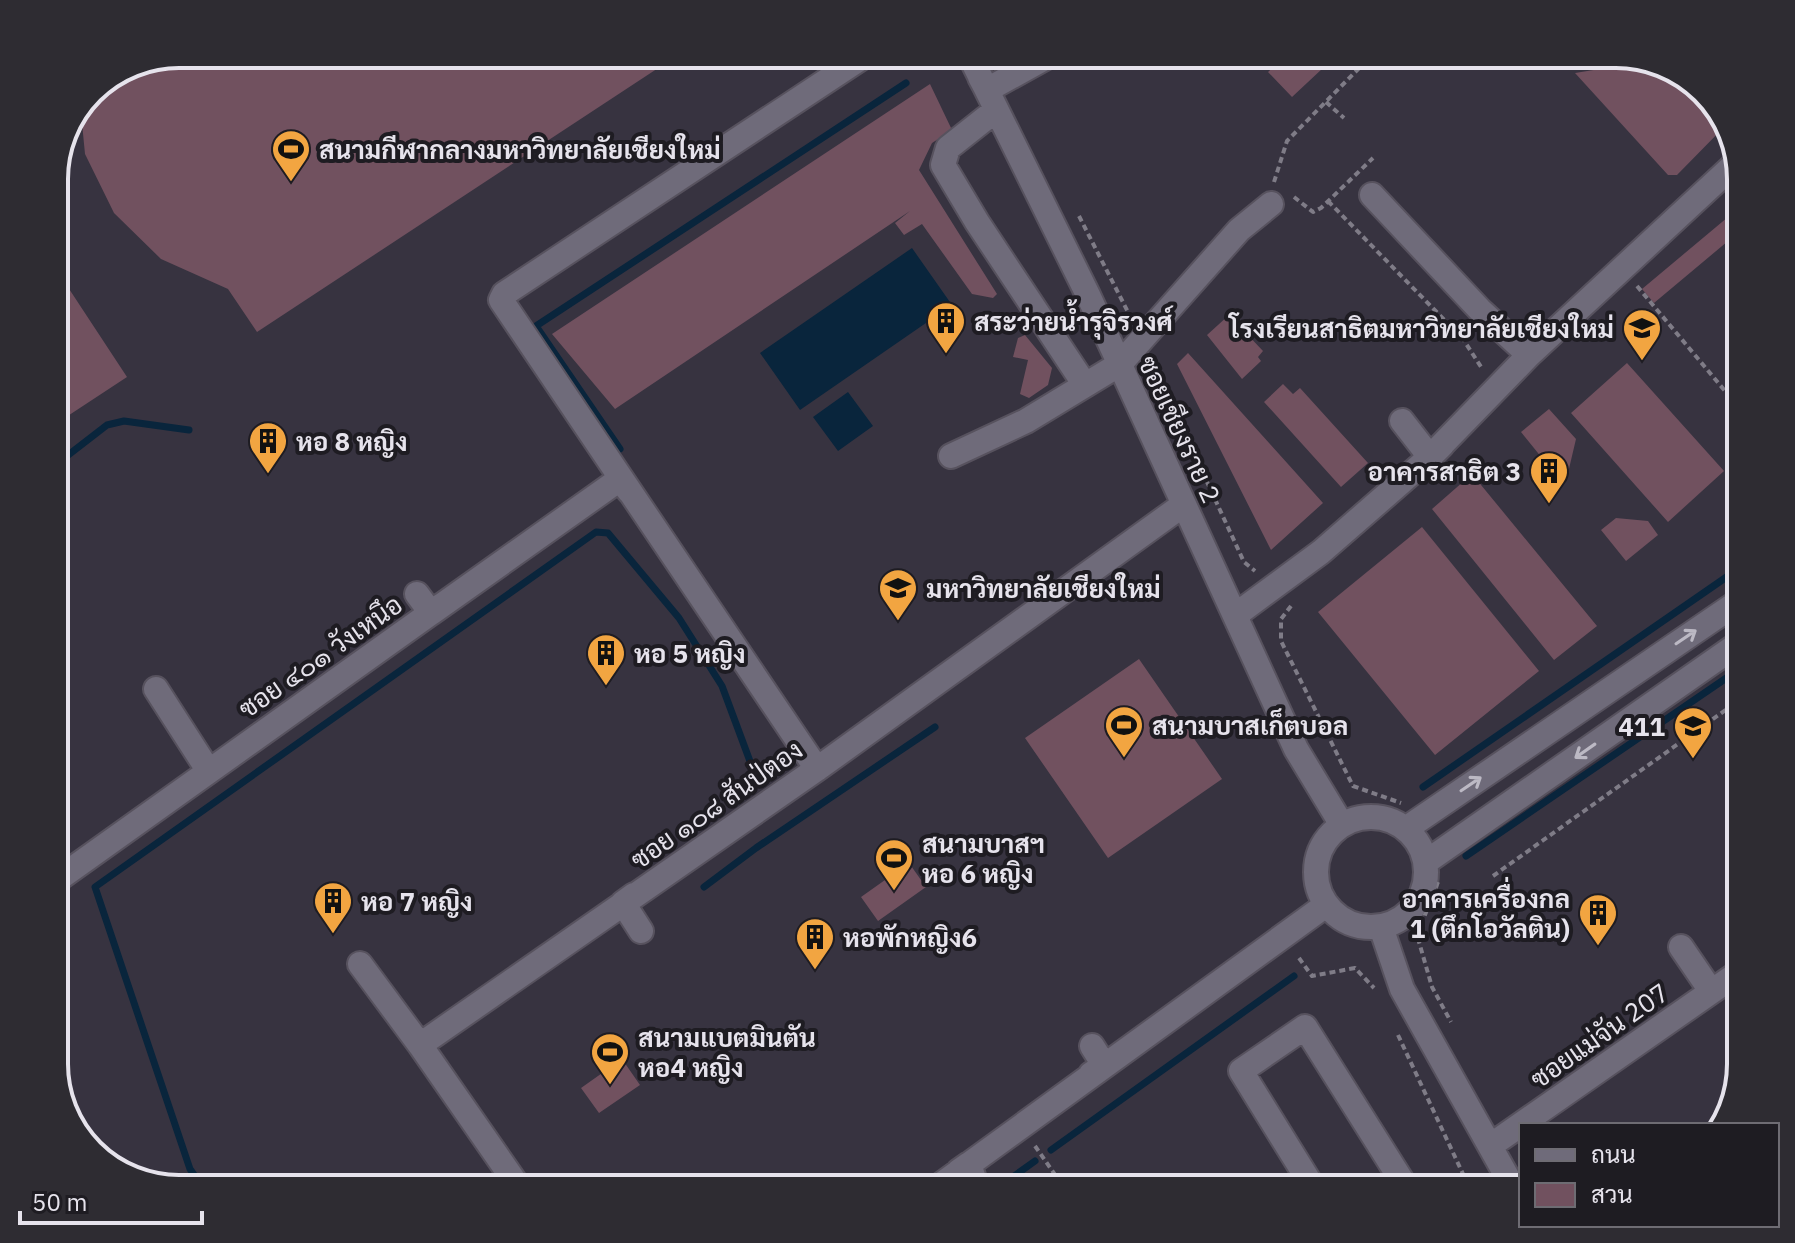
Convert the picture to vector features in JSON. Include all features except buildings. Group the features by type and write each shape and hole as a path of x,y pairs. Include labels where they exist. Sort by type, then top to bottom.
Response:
{"street":[{"path":"817,769 501,300 504,294 846,68"},
{"name":"ซอยเชียงราย 2","path":"976,68 1120,364 1183,505 1237,614 1296,749 1342,825"},
{"path":"1034,68 992,100 948,148 943,165 1085,385"},
{"path":"1237,614 1287,580 1430,457 1529,355 1727,172"},
{"path":"1372,195 1529,355"},
{"path":"951,456 1026,421 1120,364 1239,230 1271,204"},
{"path":"1402,421 1430,457"},
{"name":"ซอย ๔๐๑ วังเหนึอ","path":"68,870 166,788 208,770 424,604 620,479"},
{"name":"ซอย ๑๐๘ สันป่ตอง","path":"420,1045 817,769 1183,505"},
{"path":"166,788 424,604"},
{"path":"1407,828 1727,610"},
{"path":"1432,870 1407,828 1382,818 1361,818 1342,825 1320,851 1316,867 1318,885 1326,905 1349,922 1381,927 1408,913 1432,870 1727,652"},
{"path":"156,689 208,770"},
{"path":"623,903 641,931"},
{"path":"954,1175 1098,1055 1326,905"},
{"path":"1381,927 1402,989 1506,1175"},
{"path":"1681,947 1711,991"},
{"path":"360,964 510,1175"},
{"name":"ซอยแม่จัน 207","path":"1523,1123 1727,980"},
{"path":"1305,1175 1241,1071 1305,1027 1398,1175"},
{"name":"ซอยแม่จัน 207","path":"1490,1146 1519,1126"},
{"path":"969,1164 973,1175"}],"path":[{"path":"1271,204 1276,169 1287,141 1359,68"},
{"path":"1326,102 1344,118"},
{"path":"1304,207 1313,212 1373,158"},
{"path":"1328,201 1463,339 1486,375"},
{"path":"1075,210 1141,340 1244,562 1252,571 1265,572"},
{"path":"1626,297 1639,285 1727,393"},
{"path":"1296,599 1281,619 1281,641 1353,786"},
{"path":"1493,876 1727,709"},
{"path":"1432,870 1417,935 1432,987 1453,1026"},
{"path":"1299,958 1312,976 1355,968 1377,990"},
{"path":"1397,1033 1463,1175"},
{"path":"1035,1146 1055,1175"}],"green space":[{"name":"สนามกีฬากลางมหาวิทยาลัยเชียงใหม่","path":"658,68 257,332 228,289 161,259 114,213 85,154 82,125 100,100 136,76 157,70"},
{"path":"1272,68 1323,68 1292,97 1268,72"},
{"path":"1606,68 1631,69 1665,79 1700,106 1717,134 1677,175 1668,175 1575,73"},
{"path":"930,84 952,130 932,143 919,170 997,294 993,298 972,294 922,224 904,235 895,223 910,211 615,409 552,334"},
{"path":"1727,218 1727,242 1654,303 1642,289"},
{"path":"68,287 127,377 68,416"},
{"path":"1229,315 1263,351 1258,357 1261,361 1242,379 1207,335"},
{"path":"1025,335 1052,368 1048,385 1029,398 1020,394 1028,360 1013,357 1018,338"},
{"path":"1188,353 1323,503 1271,550 1177,364"},
{"path":"1627,363 1724,471 1668,522 1571,413"},
{"path":"1283,384 1293,394 1300,388 1368,463 1341,487 1264,402"},
{"path":"1549,409 1576,439 1568,473 1559,479 1521,432"},
{"path":"1472,474 1597,626 1554,660 1432,509"},
{"path":"1616,518 1648,521 1658,535 1626,561 1601,530"},
{"path":"1422,527 1539,671 1435,755 1318,612"},
{"name":"สนามบาสเก็ตบอล","path":"1139,659 1222,779 1108,858 1025,738"},
{"name":"สนามบาสฯ หอ 6 หญิง","path":"909,863 926,887 878,921 861,897"},
{"name":"สนามแบตมินตัน หอ4 หญิง","path":"622,1059 640,1085 599,1113 581,1088"}],"water":[{"path":"912,248 952,305 800,410 760,353"},
{"path":"848,392 873,426 838,451 813,417"}],"waterway":[{"path":"620,449 536,326 906,83"},
{"path":"68,455 107,425 124,421 189,430"},
{"path":"194,1175 95,887 596,532 608,533 679,618 722,686 757,780"},
{"path":"1423,787 1727,577"},
{"path":"1466,856 1727,678"},
{"path":"704,887 756,848 935,727"},
{"path":"1051,1150 1294,976"},
{"path":"1016,1175 1035,1161"}],"place":[{"name":"สนามกีฬากลางมหาวิทยาลัยเชียงใหม่","path":"291,183"},
{"name":"สระว่ายน้ำรุจิรวงศ์","path":"946,355"},
{"name":"โรงเรียนสาธิตมหาวิทยาลัยเชียงใหม่","path":"1642,362"},
{"name":"หอ 8 หญิง","path":"268,475"},
{"name":"อาคารสาธิต 3","path":"1549,505"},
{"name":"มหาวิทยาลัยเชียงใหม่","path":"898,622"},
{"name":"หอ 5 หญิง","path":"606,687"},
{"name":"สนามบาสเก็ตบอล","path":"1124,759"},
{"name":"411","path":"1693,760"},
{"name":"สนามบาสฯ หอ 6 หญิง","path":"894,892"},
{"name":"หอ 7 หญิง","path":"333,935"},
{"name":"อาคารเครื่องกล 1 (ตึกโอวัลติน)","path":"1598,947"},
{"name":"หอพักหญิง6","path":"815,971"},
{"name":"สนามแบตมินตัน หอ4 หญิง","path":"610,1086"}]}
